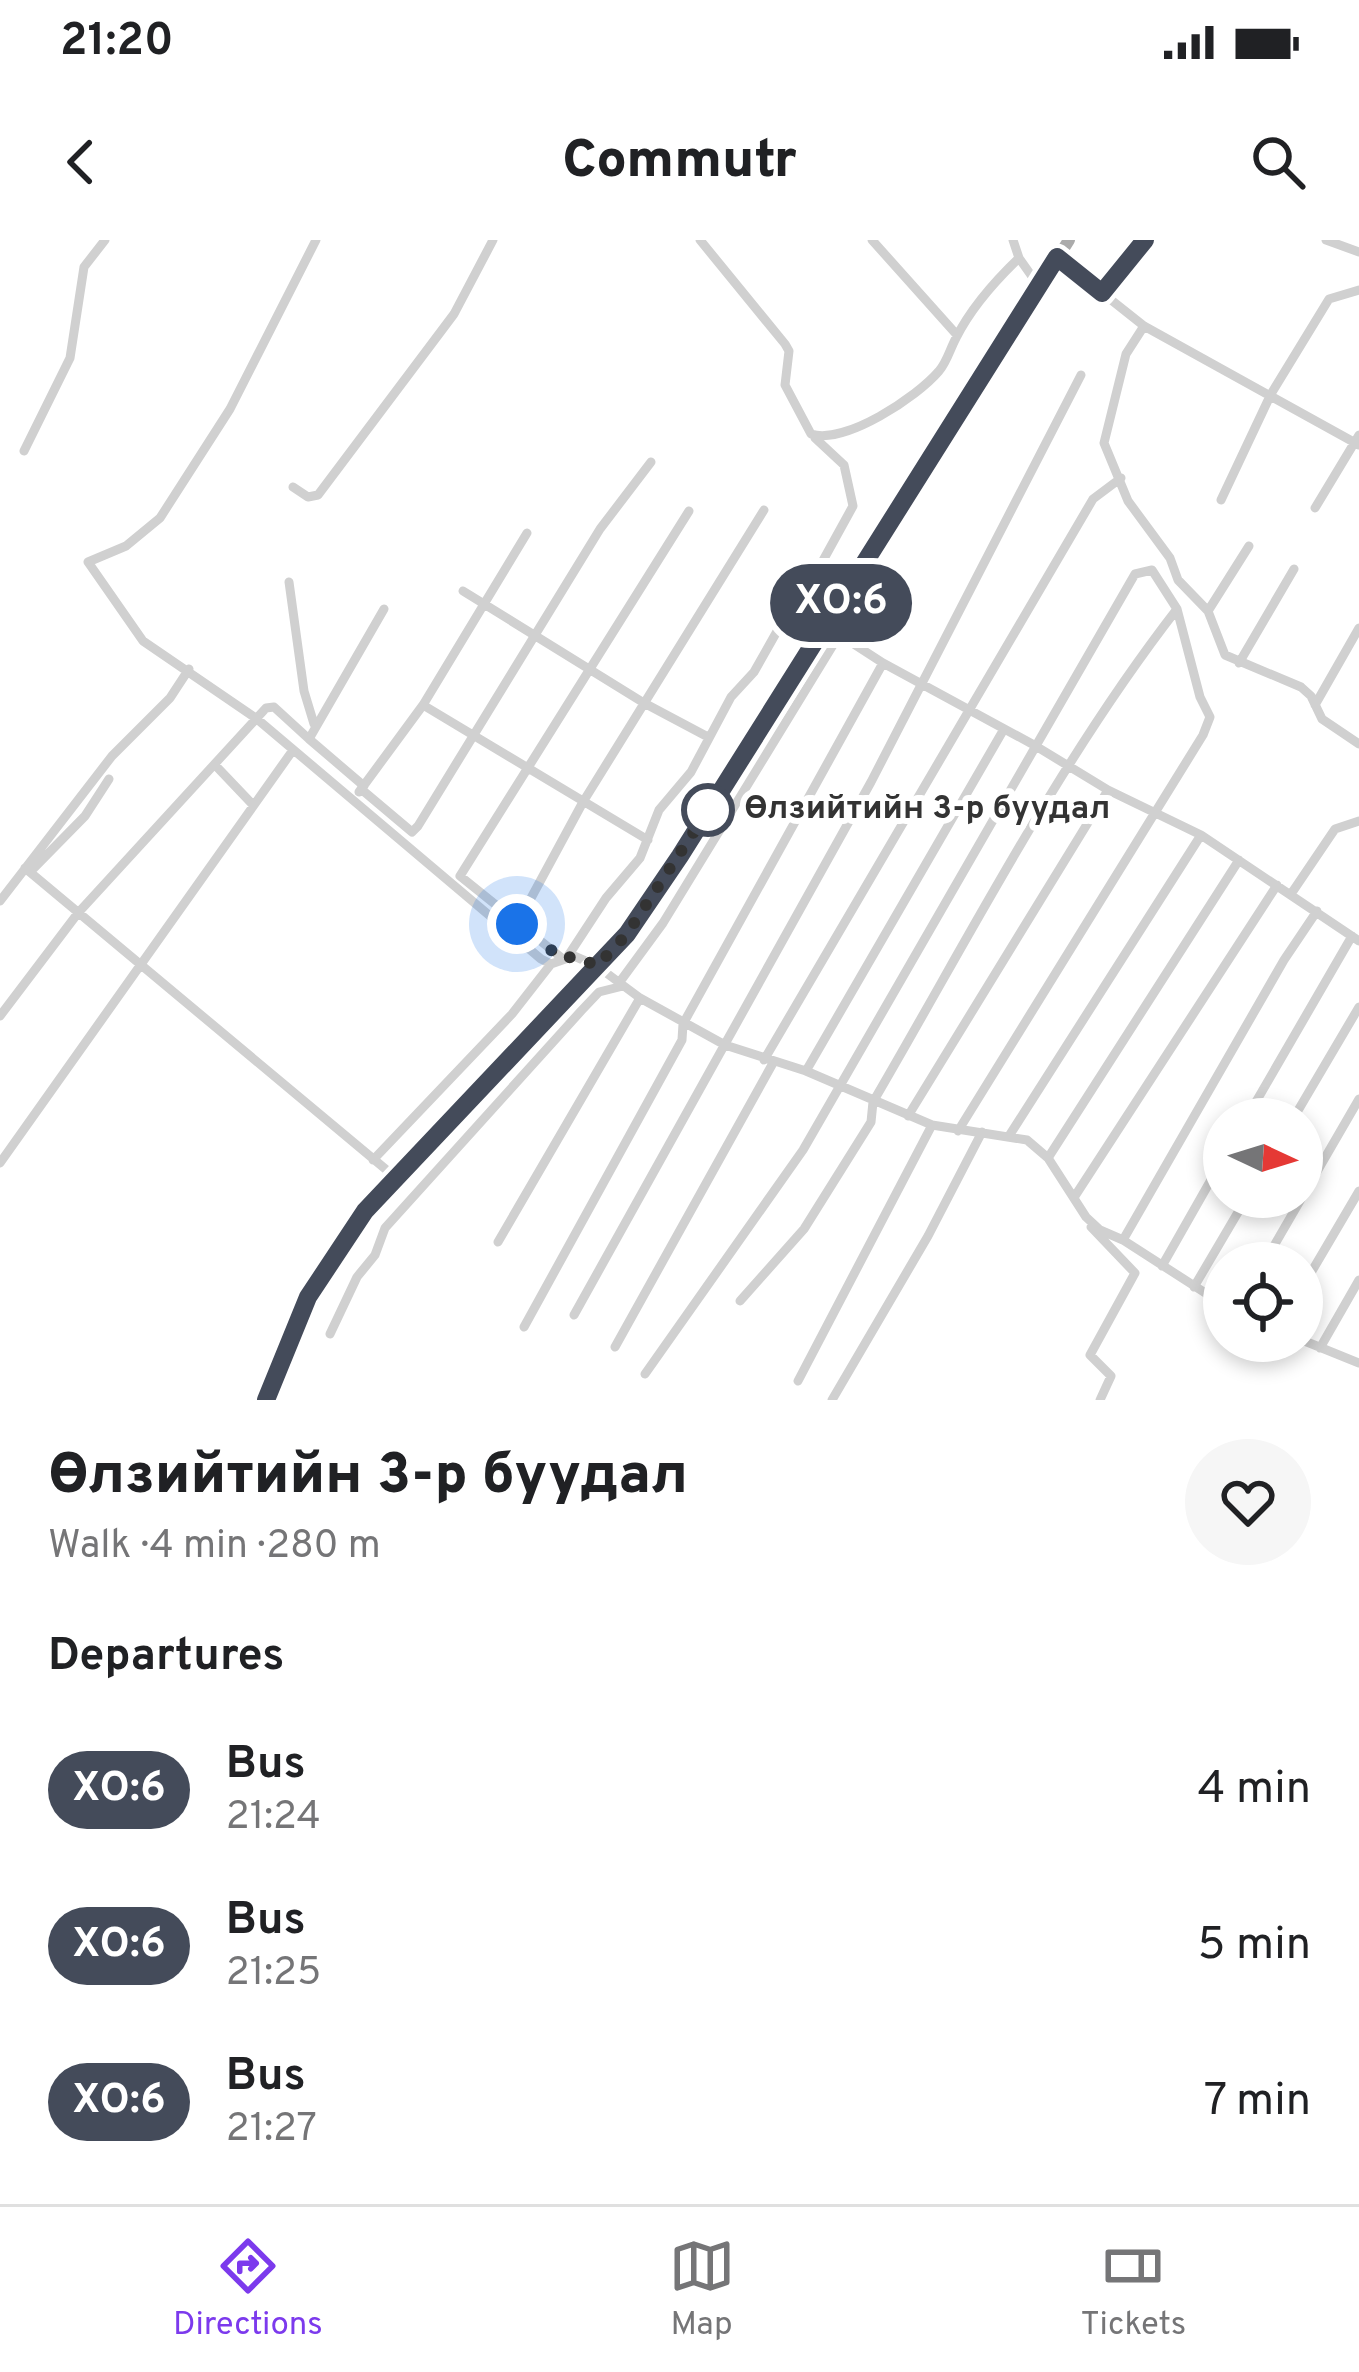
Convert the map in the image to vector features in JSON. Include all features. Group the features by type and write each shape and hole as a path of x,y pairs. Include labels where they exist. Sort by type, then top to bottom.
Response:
{"main road":[{"path":"266,1400 308,1297 365,1211 627,934 1068,240"}],"street":[{"path":"24,451 70,358 84,267 105,240"},
{"path":"316,240 230,409 160,518 126,546 88,562 143,641 257,718 507,934 551,964"},
{"path":"293,487 308,497 318,495 454,314 494,240"},
{"path":"700,240 789,351 785,385 811,434 844,465 853,506 788,624"},
{"path":"872,240 957,335"},
{"path":"1013,240 1038,285"},
{"path":"1102,293 1145,240"},
{"path":"1325,240 1359,252"},
{"path":"1057,257 1144,326 1357,441 1316,508"},
{"path":"811,434 824,438 850,434 935,376 996,280 1019,258"},
{"path":"1221,500 1270,394 1329,299 1359,290"},
{"path":"1144,326 1126,354 1104,443 1128,501 1170,558 1178,580 1208,611 1225,655 1298,686 1322,719 1359,744"},
{"path":"574,1316 922,684 1081,375"},
{"path":"0,1016 78,913 266,708 274,707 412,832 600,529 651,462"},
{"path":"615,1347 768,1061 968,711 1093,499 1121,478"},
{"path":"517,924 583,802 764,510"},
{"path":"689,511 460,876 566,958 597,966 640,998 725,1045 806,1071 932,1125 1027,1140 1048,1158 1093,1230 1135,1273 1090,1355 1112,1376 1100,1400"},
{"path":"353,801 423,705 527,533"},
{"path":"1208,611 1249,546"},
{"path":"1239,663 1294,569"},
{"path":"645,1374 803,1150 1135,574 1152,570 1178,609 1200,697 1210,717 958,1131"},
{"path":"289,582 304,691 314,724"},
{"path":"463,591 708,737"},
{"path":"309,739 384,609"},
{"path":"740,1300 804,1229 871,1122 873,1102 1070,766 1130,669 1178,609"},
{"path":"373,1160 512,1014 551,964 566,958 640,858 658,810 691,772 730,697 754,672 772,636 788,624 838,637 1108,790 1202,835 1355,939 1259,1098"},
{"path":"1315,705 1359,628"},
{"path":"330,1334 357,1277 375,1256 385,1228 415,1191 580,1011 599,992 621,984 838,637"},
{"path":"524,1327 682,1040 683,1024 884,664"},
{"path":"28,870 106,763 170,698 189,669"},
{"path":"423,705 648,840"},
{"path":"806,1071 1004,729"},
{"path":"0,1163 293,750"},
{"path":"0,901 85,817 110,782 106,763"},
{"path":"215,765 254,805"},
{"path":"908,1115 1108,790"},
{"path":"1291,894 1335,829 1359,821"},
{"path":"1009,1136 1202,835"},
{"path":"1048,1158 1238,860"},
{"path":"28,870 395,1177"},
{"path":"1075,1196 1277,885"},
{"path":"1123,1240 1317,911"},
{"path":"498,1242 640,998"},
{"path":"1305,1098 1359,1007"},
{"path":"1276,1242 1359,1099"},
{"path":"798,1382 932,1125"},
{"path":"832,1400 928,1236 982,1132"},
{"path":"1323,1252 1359,1190"},
{"path":"1162,1266 1203,1194"},
{"path":"1086,1217 1203,1293"},
{"path":"1194,1288 1235,1218"},
{"path":"1323,1343 1359,1280"},
{"path":"1323,1349 1359,1363"}],"bus line":[{"name":"ХО:6","path":"266,1400 308,1297 365,1211 627,934 1057,257 1102,293 1145,240"}],"place":[{"name":"Өлзийтийн 3-р буудал","path":"708,810"}],"route":[{"path":"517,924 563,959 574,956 597,966 627,934 708,810"}]}
